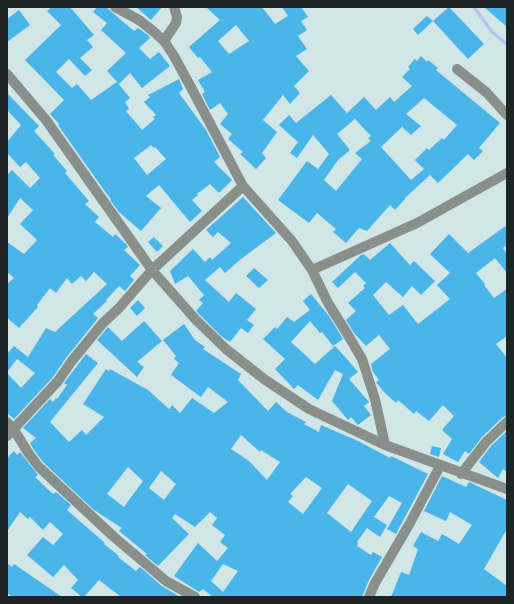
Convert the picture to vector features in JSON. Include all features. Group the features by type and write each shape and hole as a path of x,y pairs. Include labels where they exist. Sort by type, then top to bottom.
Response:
{"street":[{"path":"115,7 139,20 164,42 174,56 243,186 292,241 312,270 328,303 362,359 375,399 385,445"},
{"path":"164,42 176,23 177,17 174,7"},
{"path":"457,69 486,92 507,115"},
{"path":"7,74 46,120 152,270 206,330 226,349 264,379 309,409 385,445 461,474 507,489"},
{"path":"312,270 417,223 507,173"},
{"path":"195,597 160,576 114,537 39,467 9,430 58,381 71,362 102,324 119,308 152,270 243,186"},
{"path":"461,474 486,442 507,422"},
{"path":"369,597 375,583 410,523 440,466"}],"building":[{"path":"52,7 70,7 94,35 87,40 93,47 80,58 92,70 85,76 69,59 56,72 72,88 77,84 91,100 117,82 130,98 125,102 129,109 126,111 142,130 155,119 153,117 156,115 144,102 150,97 148,95 179,79 183,89 179,93 206,130 220,157 214,162 232,180 219,193 210,184 197,194 198,195 192,200 202,211 190,222 159,185 146,196 161,208 141,231 119,212 58,125 59,124 50,114 64,100 25,60 61,25 47,11","holes":["151,145 154,148 155,147 166,159 147,175 134,158"]},
{"path":"97,7 106,7 134,31 138,28 148,35 150,38 139,48 150,59 159,52 170,66 142,88 130,73 119,84 107,71 126,53 101,30 107,23 93,12"},
{"path":"136,7 162,7 151,20"},
{"path":"206,7 262,7 275,24 288,16 282,7 301,7 308,17 301,21 307,30 298,36 307,49 296,56 309,71 294,86 300,93 290,104 283,95 263,120 277,132 262,153 266,158 256,169 240,154 243,152 228,139 232,134 220,124 228,114 220,103 210,110 202,94 205,92 198,80 212,72 200,57 198,58 189,47 220,20","holes":["236,25 249,41 229,54 218,41"]},
{"path":"449,7 484,44 468,59 433,21"},
{"path":"484,7 507,7 507,27"},
{"path":"19,10 30,25 7,42 7,19"},
{"path":"427,16 433,21 418,35 413,29"},
{"path":"421,56 427,62 428,60 438,68 436,70 500,123 479,148 483,151 474,160 468,154 438,183 430,175 405,198 395,210 390,205 367,231 359,228 346,243 333,232 336,229 317,213 309,223 278,200 307,161 318,169 329,154 313,135 297,158 290,153 298,142 279,125 289,115 296,123 331,95 347,113 364,97 376,110 390,97 394,102 412,86 402,77 410,69 408,67 415,59 417,61","holes":["424,98 457,125 444,140 442,138 429,150 427,148 415,160 424,169 411,180 381,147 402,127 411,135 421,126 406,114","355,119 371,136 368,138 371,141 355,153 362,159 336,191 324,180 338,160 350,150 337,134"]},
{"path":"7,93 39,126 34,131 55,154 53,155 67,171 65,173 89,201 85,204 99,217 95,222 113,237 115,234 126,244 128,247 124,250 140,265 130,276 134,280 125,291 119,286 106,300 107,301 93,314 98,318 53,377 14,419 7,413 7,373 21,388 35,373 17,359 7,372 7,354 14,346 28,357 46,328 55,332 107,284 94,272 86,281 81,276 72,284 67,278 56,293 50,288 37,305 38,307 19,328 7,318 7,284 14,278 7,272 7,242 24,254 37,240 20,224 33,210 20,198 7,218 7,175 12,170 30,188 40,178 26,162 20,167 7,153 7,142 21,125 7,110"},
{"path":"243,197 276,233 225,273 220,267 205,280 229,302 236,293 256,309 247,320 254,325 248,333 241,328 230,342 221,336 196,311 203,303 199,300 204,295 188,276 175,284 170,271 193,249 205,262 210,257 212,260 231,243 218,232 213,237 206,230"},
{"path":"507,225 507,245 503,248 507,254 507,273 495,258 476,273 494,298 507,289 507,336 496,344 507,358 507,416 503,417 482,437 469,454 465,451 458,462 443,454 452,439 442,430 454,416 443,405 429,421 416,411 414,414 398,400 396,403 376,382 379,380 373,372 371,364 390,349 379,335 366,346 354,333 346,320 356,311 348,303 365,288 363,286 366,283 355,272 338,288 332,282 361,255 364,254 370,260 390,243 410,265 414,261 435,281 421,295 412,286 403,297 386,282 373,295 389,315 403,305 418,324 450,299 437,285 450,273 430,254 449,234 468,253"},
{"path":"154,237 163,246 157,252 148,242"},
{"path":"254,268 268,280 259,288 246,276"},
{"path":"311,294 329,316 343,339 333,346 322,332 320,333 310,321 291,342 315,364 335,346 358,372 349,379 369,402 364,406 371,415 358,425 351,417 348,420 332,401 343,374 335,370 318,400 298,385 294,389 275,369 285,359 263,339 275,327 277,329 287,317 294,322 310,310 303,301"},
{"path":"138,300 145,308 137,316 130,308"},
{"path":"144,321 162,341 137,362 144,367 137,377 97,340 108,327 122,341"},
{"path":"184,324 195,340 205,347 203,349 241,374 238,380 268,411 276,402 287,412 306,422 304,424 319,432 321,425 358,441 390,458 391,456 428,474 396,534 387,529 402,503 389,496 374,517 387,525 380,537 367,528 357,542 357,546 371,555 373,552 382,557 369,580 362,597 213,597 203,589 199,592 174,576 198,543 217,561 228,548 220,542 225,535 212,525 217,518 210,512 195,527 175,514 172,518 189,534 158,566 145,555 147,554 119,531 122,528 94,510 44,463 30,443 36,438 23,428 50,399 53,402 56,398 57,399 67,385 64,383 86,354 98,363 50,422 69,442 82,430 86,435 104,417 83,404 106,369 109,371 110,369 148,390 169,409 172,405 180,413 192,398 214,413 228,402 208,387 201,397 171,375 179,363 174,359 176,356 163,340","holes":["241,435 260,452 261,450 280,462 267,480 249,461 231,449","128,467 143,481 124,507 107,494","161,471 176,484 164,500 149,488","306,477 322,488 303,514 288,502 293,496 290,494","348,484 372,501 351,532 327,513","223,564 238,571 223,592 211,581"]},
{"path":"507,431 507,472 503,469 498,478 479,462 491,446"},
{"path":"432,446 441,448 439,457 430,454"},
{"path":"14,451 17,455 20,452 38,475 35,477 53,494 56,492 71,505 67,510 105,543 104,544 119,556 118,557 136,571 140,567 162,586 180,597 121,597 99,580 84,597 82,597 71,588 78,580 64,565 53,577 27,555 43,537 53,545 63,534 50,522 43,530 30,517 28,519 20,512 7,531 7,458"},
{"path":"442,476 466,487 469,482 507,500 507,529 484,569 507,586 507,597 391,597 401,572 409,575 418,549 413,546 421,532 438,541 442,534 459,544 472,525 450,512 446,521 424,511"},
{"path":"7,563 12,567 14,564 62,597 13,597 7,593"}],"waterway":[{"path":"474,7 492,32 507,44"}]}
